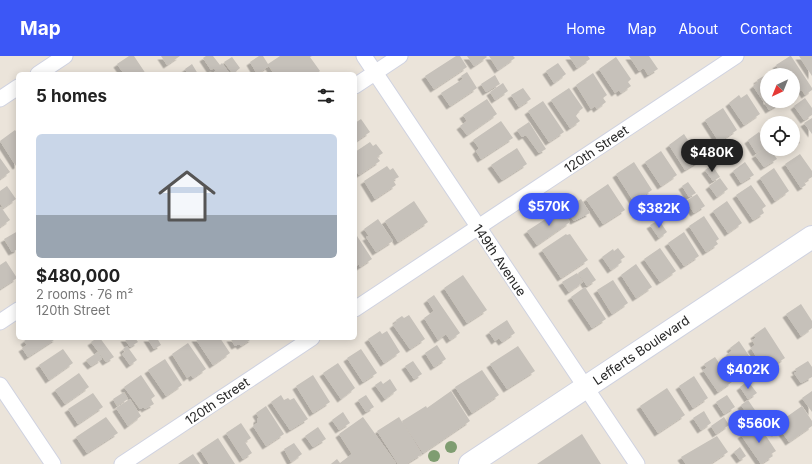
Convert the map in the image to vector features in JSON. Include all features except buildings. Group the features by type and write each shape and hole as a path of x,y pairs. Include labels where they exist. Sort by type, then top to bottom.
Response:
{"main road":[{"name":"Lefferts Boulevard","path":"470,464 812,237"}],"street":[{"path":"41,72 65,56"},
{"name":"149th Avenue","path":"364,56 636,464"},
{"path":"357,85 400,56"},
{"name":"120th Street","path":"357,308 736,56"},
{"path":"0,99 16,88"},
{"path":"0,322 16,311"},
{"name":"120th Street","path":"122,464 309,340"},
{"path":"0,385 53,464"}]}
